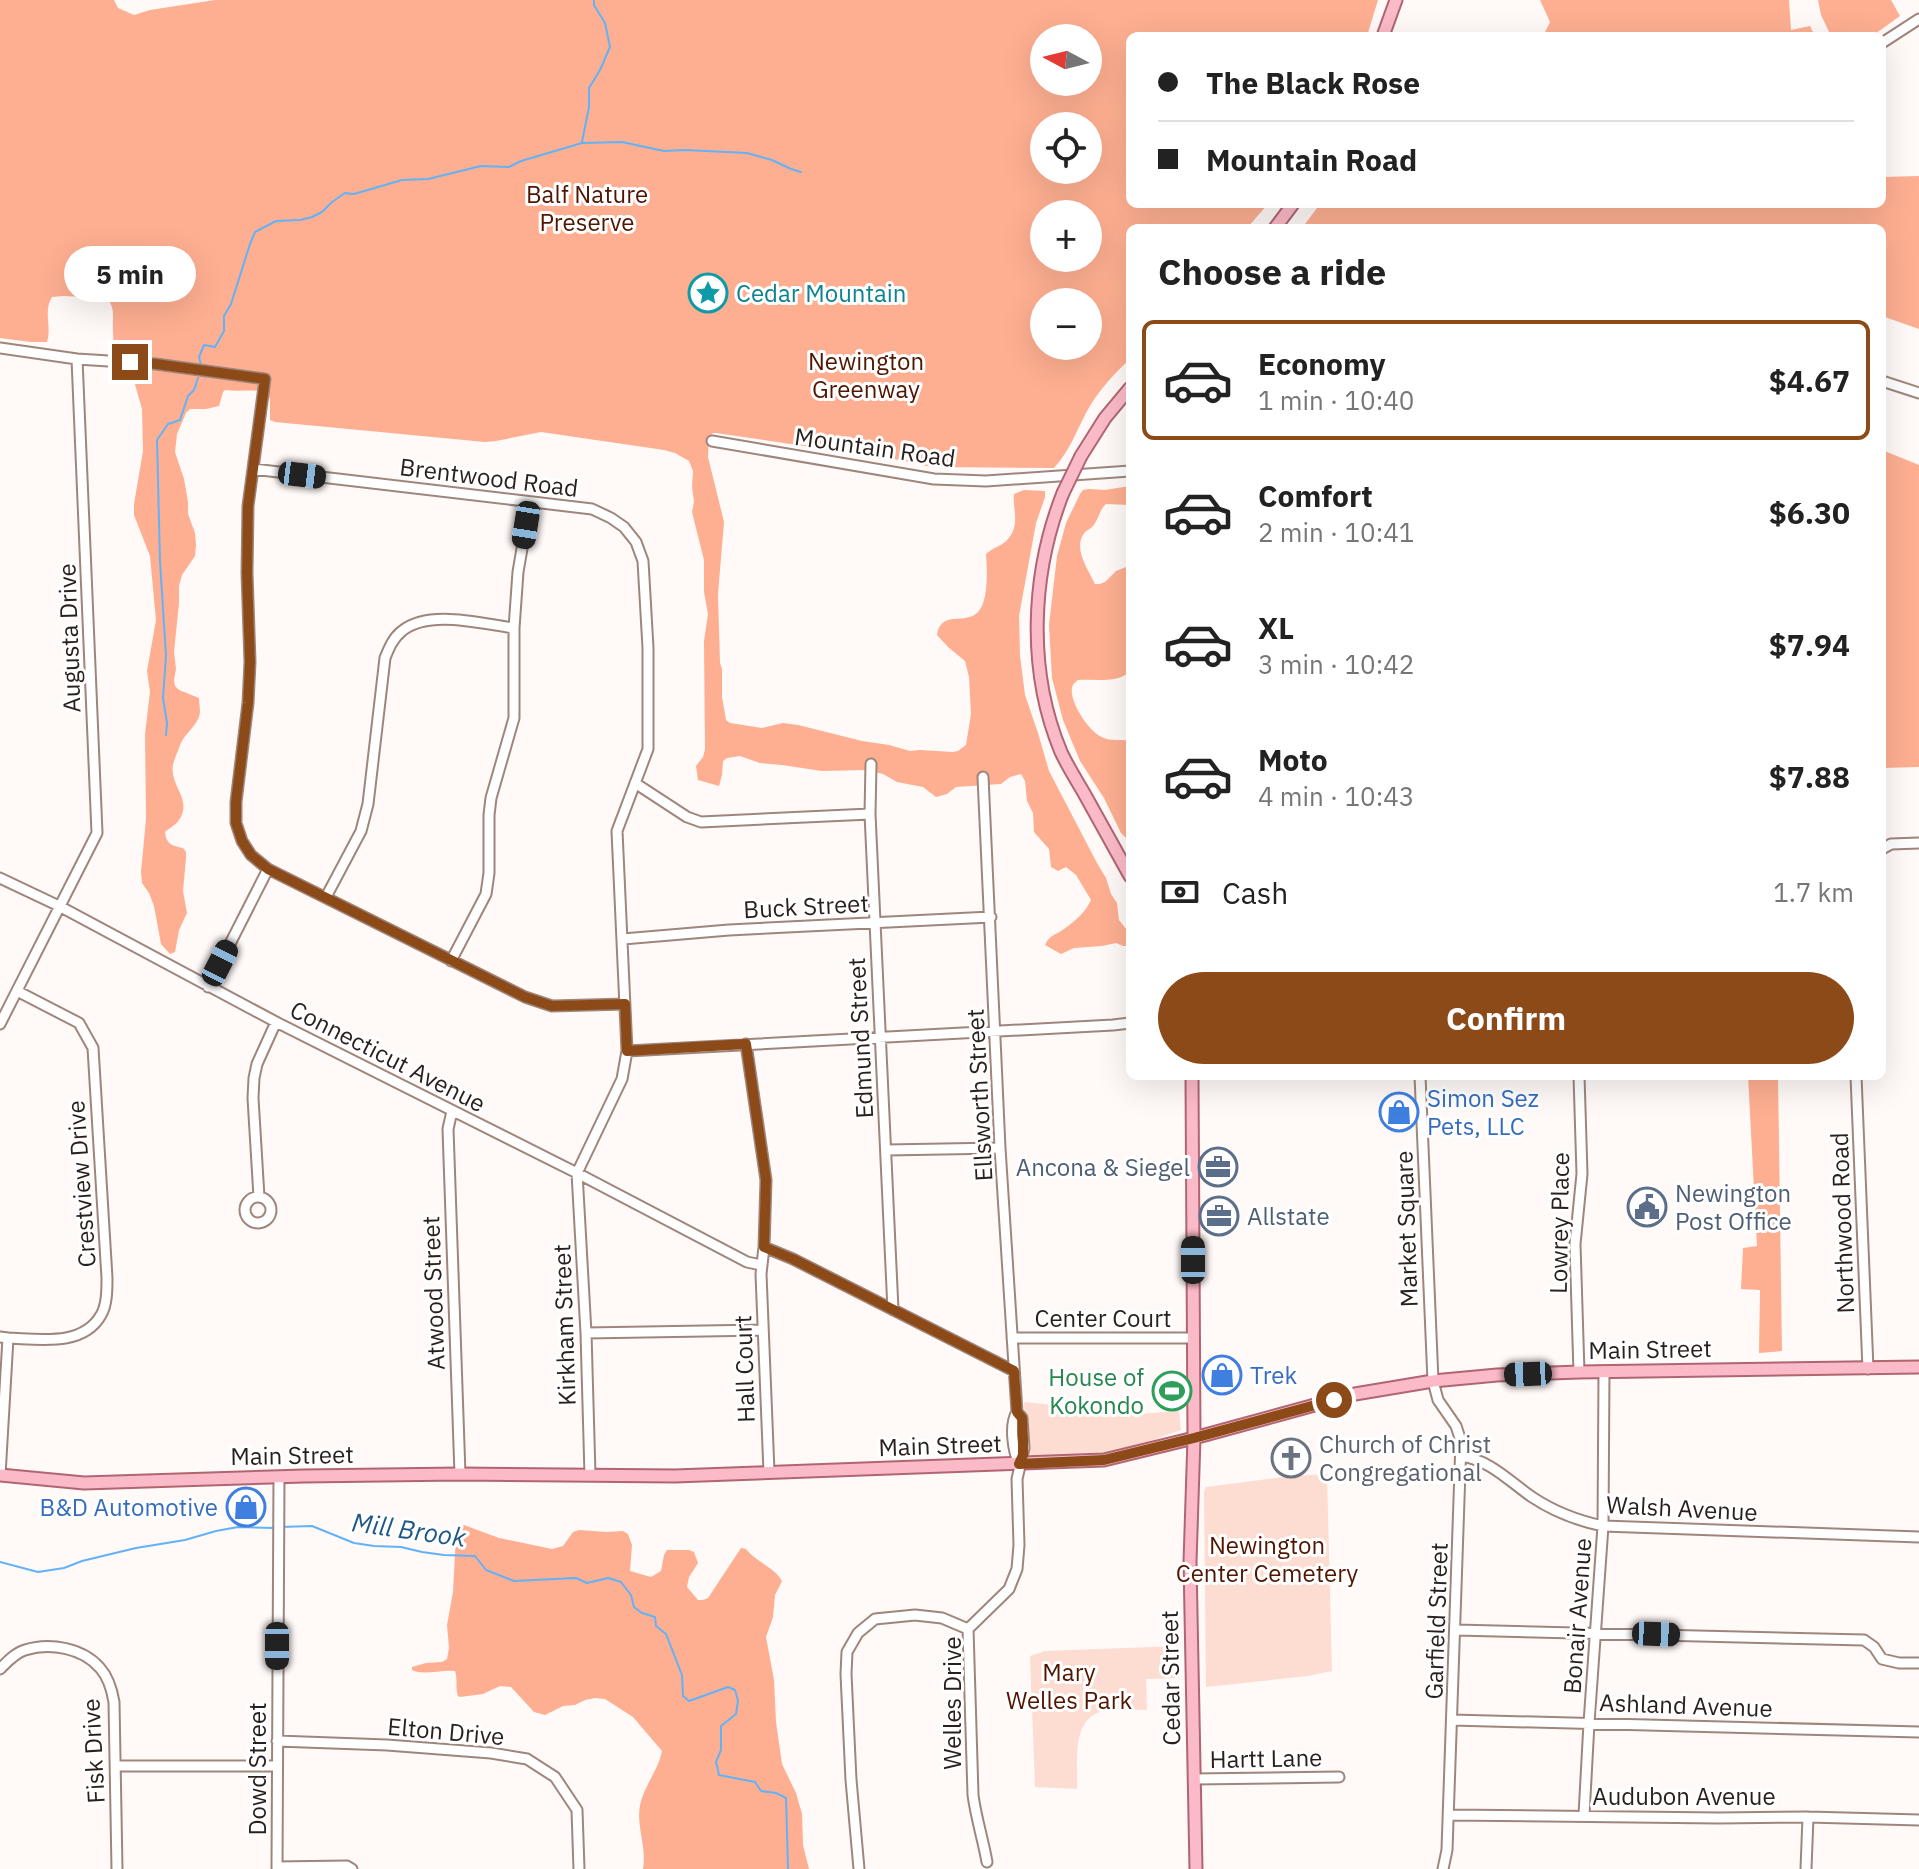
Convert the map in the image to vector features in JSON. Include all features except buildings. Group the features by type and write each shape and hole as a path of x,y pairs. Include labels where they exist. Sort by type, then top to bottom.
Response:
{"main road":[{"path":"1384,32 1396,0"},
{"path":"1126,393 1105,418 1081,456 1063,493 1048,539 1039,595 1038,651 1042,685 1062,754 1126,869"},
{"name":"Cedar Street","path":"1192,1080 1194,1438 1190,1562 1196,1869"},
{"name":"Main Street","path":"0,1475 84,1483 460,1474 675,1476 1104,1460 1355,1394 1433,1381 1604,1371 1919,1367"}],"street":[{"path":"1886,40 1919,19"},
{"path":"0,348 265,379 248,506 250,662 236,802 236,823 242,841 251,855 268,869 525,997 552,1006 625,1004"},
{"name":"Augusta Drive","path":"0,1024 97,833 77,359"},
{"path":"1886,382 1919,393"},
{"name":"Mountain Road","path":"712,441 934,479 986,481 1126,471"},
{"name":"Brentwood Road","path":"253,469 592,509 624,527 636,542 643,561 649,727 648,749 617,831 627,1051 622,1079 577,1173"},
{"path":"451,961 486,894 491,798 514,718 514,628 518,572 530,502"},
{"path":"326,897 361,831 368,804 385,658 391,643 402,630 436,618 514,628"},
{"name":"Edmund Street","path":"871,764 874,923 893,1310"},
{"name":"Ellsworth Street","path":"983,777 1000,1148 1017,1412 1013,1419 1014,1446 1019,1464"},
{"path":"635,783 687,817 701,822 870,814"},
{"path":"1886,847 1919,843"},
{"path":"208,987 268,869"},
{"name":"Connecticut Avenue","path":"0,878 747,1262 761,1265"},
{"name":"Buck Street","path":"623,939 729,930 991,917"},
{"name":"Crestview Drive","path":"4,1338 60,1340 91,1327 102,1314 107,1278 93,1048 79,1023 17,991"},
{"path":"259,1197 254,1078 276,1022"},
{"path":"627,1051 1126,1023"},
{"name":"Hall Court","path":"746,1044 766,1180 761,1265 769,1472"},
{"name":"Market Square","path":"1420,1080 1433,1381"},
{"name":"Lowrey Place","path":"1579,1080 1582,1174 1575,1244 1579,1372"},
{"name":"Northwood Road","path":"1856,1080 1868,1369"},
{"name":"Atwood Street","path":"452,1111 448,1129 460,1474"},
{"path":"886,1150 1000,1148"},
{"name":"Kirkham Street","path":"577,1173 590,1475"},
{"path":"764,1247 1014,1371"},
{"path":"586,1333 763,1330"},
{"path":"0,1475 4,1338"},
{"name":"Center Court","path":"1012,1338 1194,1338"},
{"name":"Bonair Avenue","path":"1584,1815 1603,1526 1604,1371"},
{"name":"Garfield Street","path":"1433,1381 1438,1400 1459,1431 1461,1456 1449,1815 1443,1869"},
{"name":"Walsh Avenue","path":"1461,1456 1483,1462 1537,1500 1572,1517 1603,1526 1919,1537"},
{"name":"Welles Drive","path":"987,1862 973,1795 968,1629 1009,1589 1017,1569 1019,1464"},
{"name":"Dowd Street","path":"277,1868 279,1477"},
{"path":"859,1869 851,1780 847,1652 858,1633 875,1619 915,1615 942,1618 968,1629"},
{"path":"1456,1630 1864,1640 1874,1647 1882,1659 1919,1663"},
{"name":"Fisk Drive","path":"0,1669 24,1650 65,1647 81,1653 101,1668 110,1683 114,1702 117,1869"},
{"name":"Ashland Avenue","path":"1452,1720 1919,1732"},
{"name":"Elton Drive","path":"277,1741 387,1745 527,1759 555,1777 577,1810 579,1869"},
{"path":"116,1766 277,1766"},
{"name":"Hartt Lane","path":"1194,1779 1339,1777"},
{"name":"Audubon Avenue","path":"1449,1815 1919,1820"},
{"path":"1806,1869 1808,1817"},
{"path":"277,1868 347,1866 352,1869"}],"green space":[{"path":"0,0 114,0 118,8 134,15 215,0 1378,0 1368,32 1126,32 1126,208 1264,208 1250,224 1126,224 1126,363 1095,398 1068,449 1054,468 931,467 716,433 709,437 708,457 724,522 718,594 720,663 722,697 726,720 730,723 762,728 783,723 910,751 958,751 966,745 971,714 969,677 965,661 937,635 939,627 948,620 973,616 982,607 986,554 1006,541 1012,533 1015,522 1014,494 1024,490 1045,491 1019,616 1025,695 1049,771 1117,903 1119,920 1126,929 1126,946 1116,943 1074,948 1061,954 1045,945 1080,916 1091,900 1076,875 1066,867 1058,871 1051,867 1049,849 1034,832 1033,813 1021,774 1001,784 956,787 936,797 923,787 897,782 867,770 822,771 760,763 740,756 723,761 719,786 698,780 696,766 705,749 704,641 708,614 704,560 692,512 693,471 689,461 664,450 541,432 485,442 275,422 270,420 270,399 266,392 225,390 219,406 190,409 186,413 177,434 175,452 184,479 196,545 195,556 182,575 179,586 174,680 179,690 199,698 200,715 181,743 174,761 174,777 182,798 183,812 178,822 165,832 170,844 186,852 183,891 187,913 179,930 175,952 170,954 161,944 154,906 142,883 141,872 146,819 145,734 150,692 147,671 156,620 150,556 134,515 143,451 142,409 132,374 118,365 113,310 107,298 52,297 48,308 47,342 0,338"},
{"path":"1540,0 1789,0 1791,30 1810,26 1813,32 1545,32 1550,22"},
{"path":"1818,0 1891,0 1900,16 1878,32 1829,32"},
{"path":"1919,176 1919,329 1886,317 1886,224 1305,224 1317,208 1886,208 1886,177"},
{"path":"1886,452 1919,465 1919,767 1886,768"},
{"path":"1126,487 1126,505 1106,504 1093,526 1083,535 1080,547 1095,584 1105,582 1116,571 1126,567 1126,675 1110,680 1078,680 1072,691 1076,706 1092,730 1106,739 1126,741 1126,838 1080,761 1063,720 1052,678 1049,625 1057,556 1066,523 1083,490"},
{"path":"1748,1080 1778,1080 1782,1351 1759,1353 1760,1290 1741,1289 1743,1248 1757,1246"},
{"path":"1024,1402 1101,1407 1101,1417 1179,1411 1181,1430 1107,1454 1030,1460"},
{"name":"Newington Center Cemetery","path":"1327,1474 1332,1671 1206,1687 1206,1487"},
{"path":"459,1525 499,1538 552,1549 563,1546 573,1532 579,1530 623,1531 628,1534 632,1545 630,1571 651,1577 661,1571 667,1550 689,1550 694,1552 698,1563 687,1587 698,1600 708,1598 741,1548 774,1572 782,1581 775,1595 773,1617 766,1637 774,1680 776,1722 782,1764 802,1814 803,1845 809,1869 643,1869 640,1805 662,1751 633,1717 605,1699 595,1698 563,1706 545,1715 534,1712 511,1687 500,1686 483,1694 460,1697 455,1671 412,1670 412,1667 447,1659 447,1625"},
{"name":"Mary Welles Park","path":"1178,1646 1179,1678 1146,1679 1147,1710 1108,1710 1087,1720 1077,1753 1077,1789 1035,1787 1030,1656 1045,1651"}],"waterway":[{"path":"582,142 589,107 589,88 610,47 605,23 594,0"},
{"path":"201,365 199,357 204,345 215,347 224,331 224,316 231,304 255,232 276,221 312,217 345,193 354,194 402,180 428,179 481,166 509,167 582,143 622,142 664,151 747,153 801,172"},
{"path":"166,735 163,698 166,656 157,440 168,424 180,420 198,378"},
{"name":"Mill Brook","path":"280,1527 312,1526 354,1543 475,1556 486,1570 514,1581 576,1578 587,1583 608,1578 621,1582 631,1595 634,1607 655,1617 656,1626 666,1634 682,1675 683,1696 689,1701 728,1687 735,1690 738,1701 736,1714 721,1726 721,1750 716,1762 719,1775 755,1782 761,1791 786,1798 788,1869"},
{"name":"Mill Brook","path":"0,1562 38,1572 216,1531 238,1527 274,1528"}],"place":[{"name":"Cedar Mountain","path":"708,293"},
{"name":"Simon Sez Pets, LLC","path":"1399,1112"},
{"name":"Ancona & Siegel","path":"1218,1167"},
{"name":"Newington Post Office","path":"1647,1207"},
{"name":"Allstate","path":"1219,1216"},
{"name":"Trek","path":"1222,1375"},
{"name":"House of Kokondo","path":"1172,1391"},
{"name":"Church of Christ Congregational","path":"1291,1458"},
{"name":"B&D Automotive","path":"246,1507"}],"route":[{"path":"130,362 265,379 248,506 250,662 236,802 236,823 251,855 268,869 525,997 552,1006 625,1004 627,1051 746,1044 766,1180 764,1247 1014,1371 1017,1412 1022,1418 1023,1455 1019,1464 1104,1460 1334,1400"}],"park label":[{"name":"Balf Nature Preserve","path":"587,208"},
{"name":"Newington Greenway","path":"866,375"}]}
